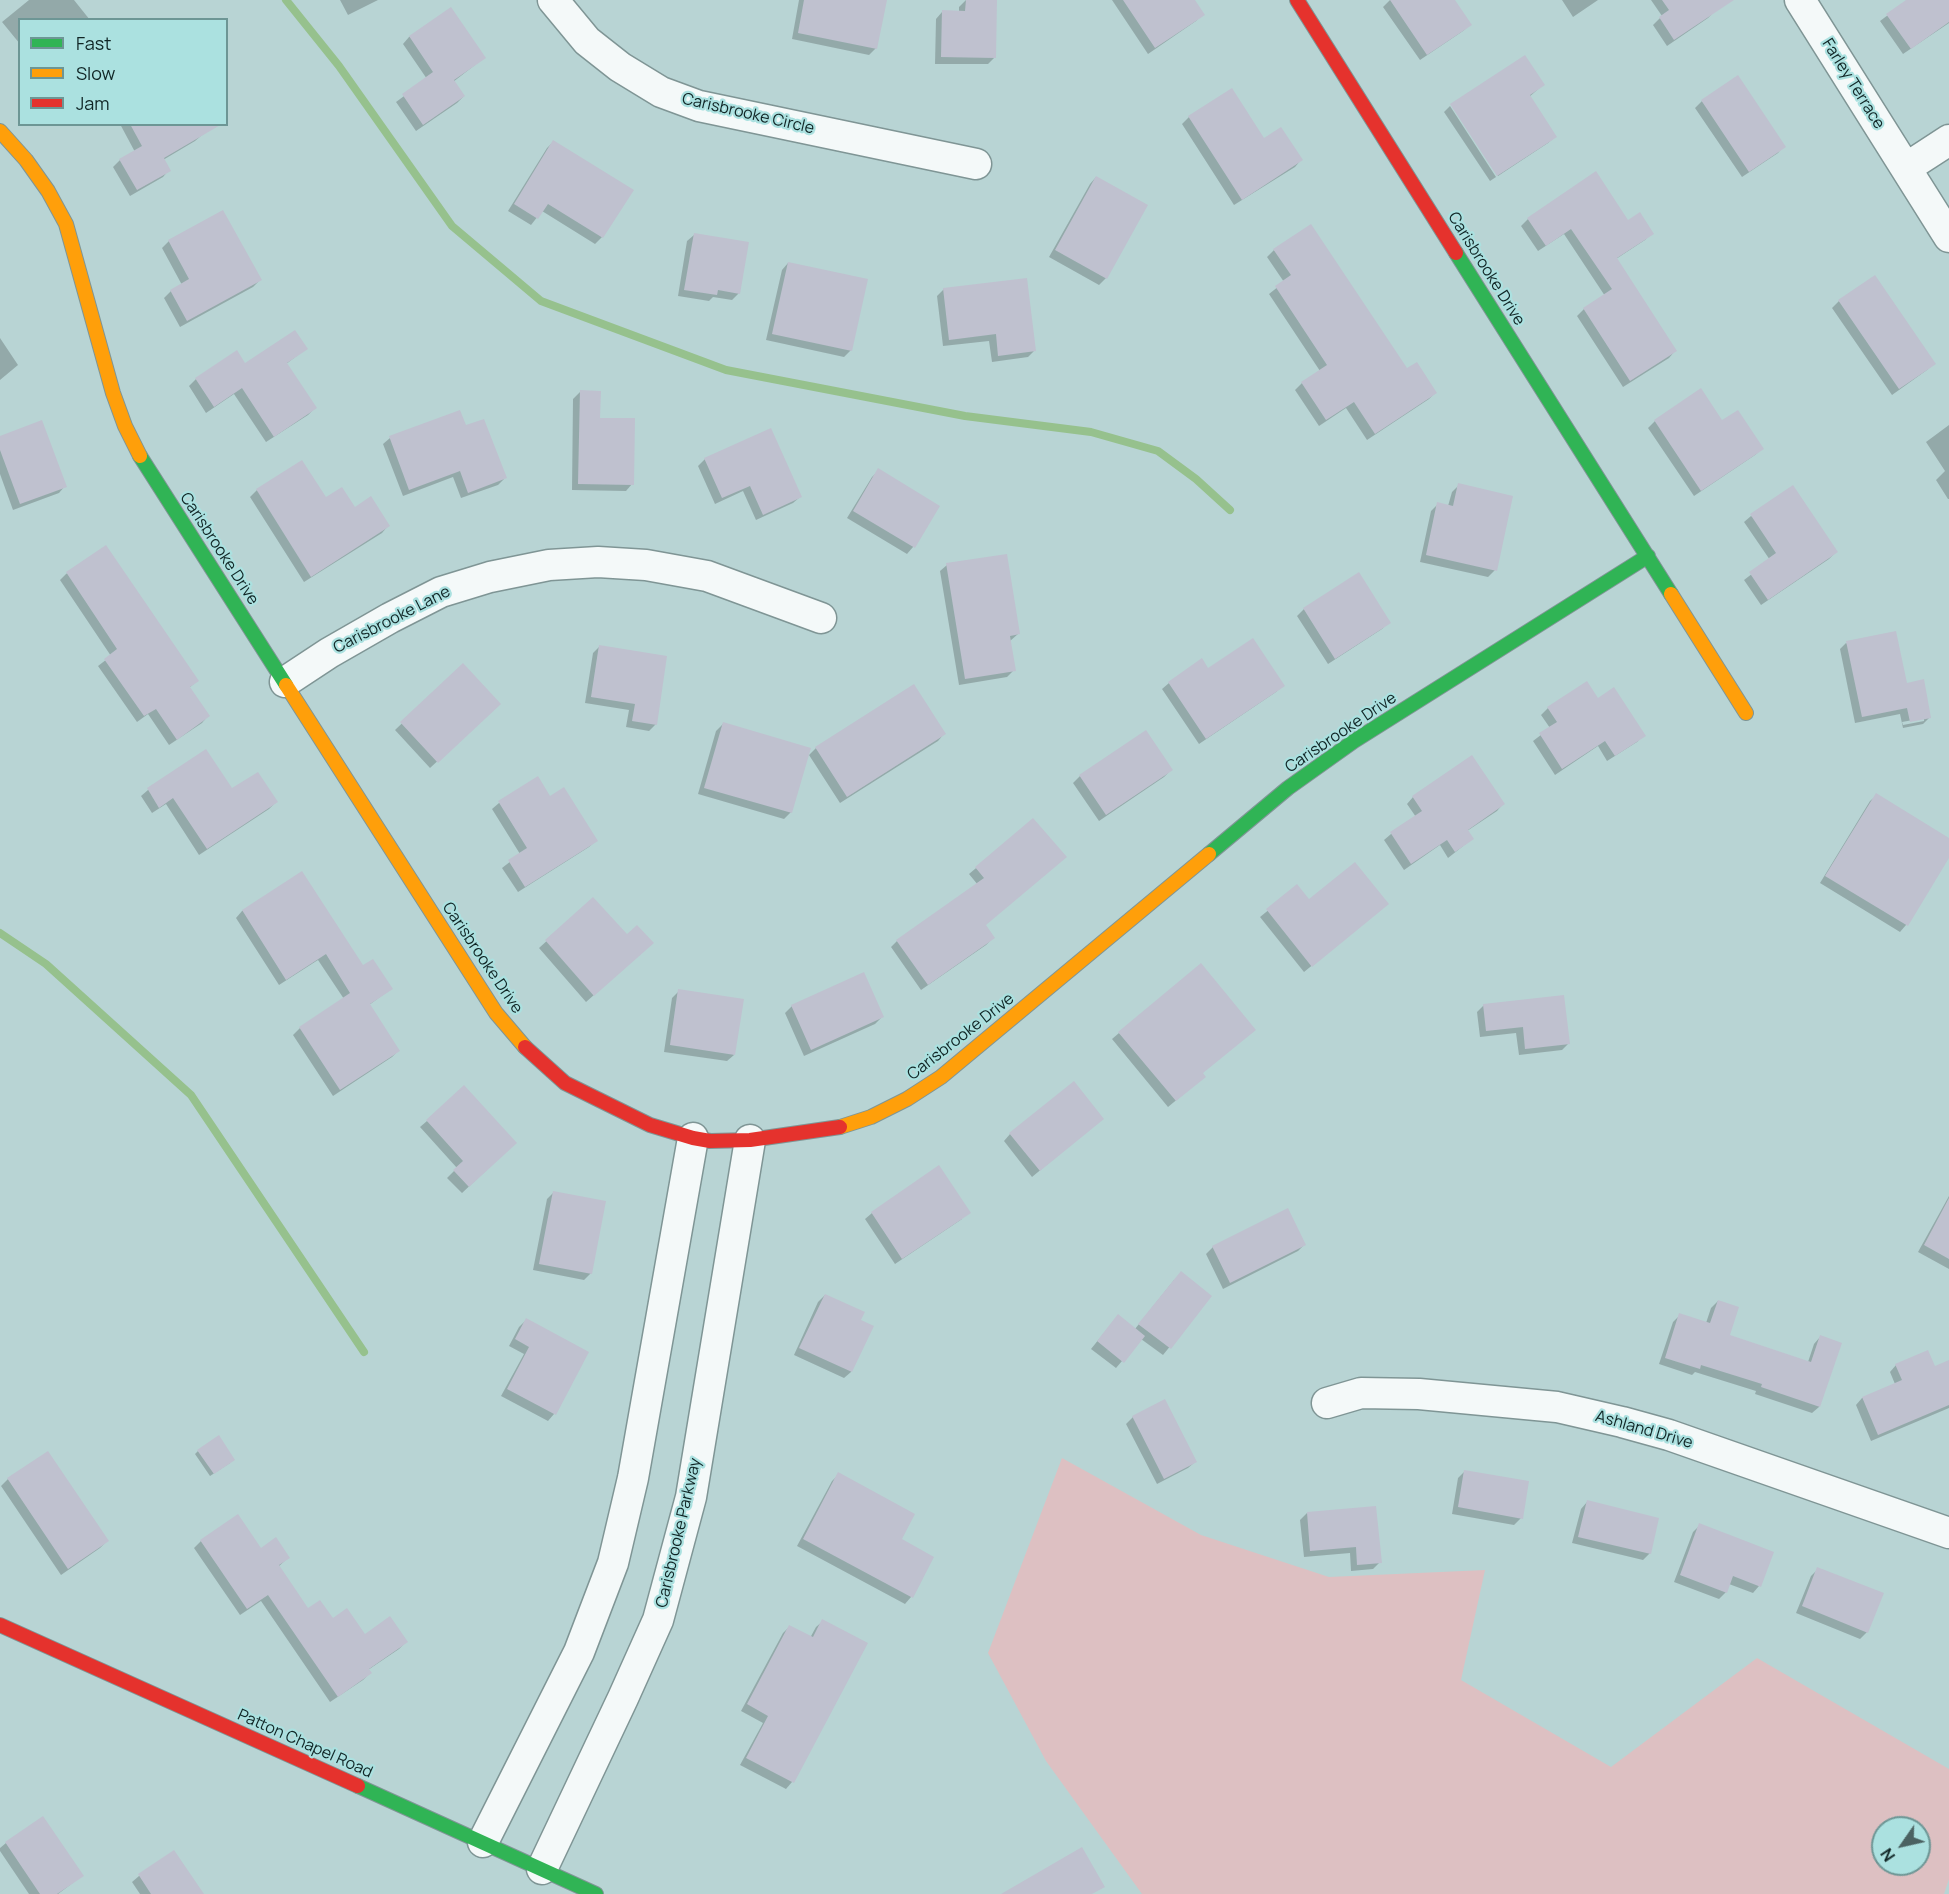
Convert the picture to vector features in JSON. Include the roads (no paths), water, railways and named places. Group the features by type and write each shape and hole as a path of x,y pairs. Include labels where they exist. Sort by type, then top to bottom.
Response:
{"street":[{"name":"Carisbrooke Circle","path":"553,0 587,41 620,67 661,92 699,106 976,164"},
{"name":"Carisbrooke Drive","path":"1297,0 1746,713"},
{"name":"Farley Terrace","path":"1800,0 1949,237"},
{"name":"Carisbrooke Drive","path":"0,131 26,160 48,191 66,224 113,393 125,426 144,464 496,1013 529,1051 565,1083 650,1125 693,1138 710,1141 750,1140 835,1129 871,1117 898,1104 941,1077 1288,788 1319,765 1648,556"},
{"path":"1906,168 1949,140"},
{"name":"Carisbrooke Lane","path":"285,682 329,653 441,592 490,577 549,565 598,562 646,565 707,576 821,618"},
{"path":"483,1842 579,1652 613,1563 633,1478 693,1138"},
{"name":"Carisbrooke Parkway","path":"542,1869 658,1620 691,1497 750,1140"},
{"name":"Ashland Drive","path":"1327,1403 1361,1393 1373,1393 1419,1394 1557,1407 1669,1435 1949,1533"},
{"name":"Patton Chapel Road","path":"0,1624 596,1894"}],"waterway":[{"path":"286,0 339,66 452,226 541,301 726,370 965,416 1091,432 1158,451 1196,479 1230,510"},
{"path":"0,933 46,964 191,1095 364,1352"}]}
